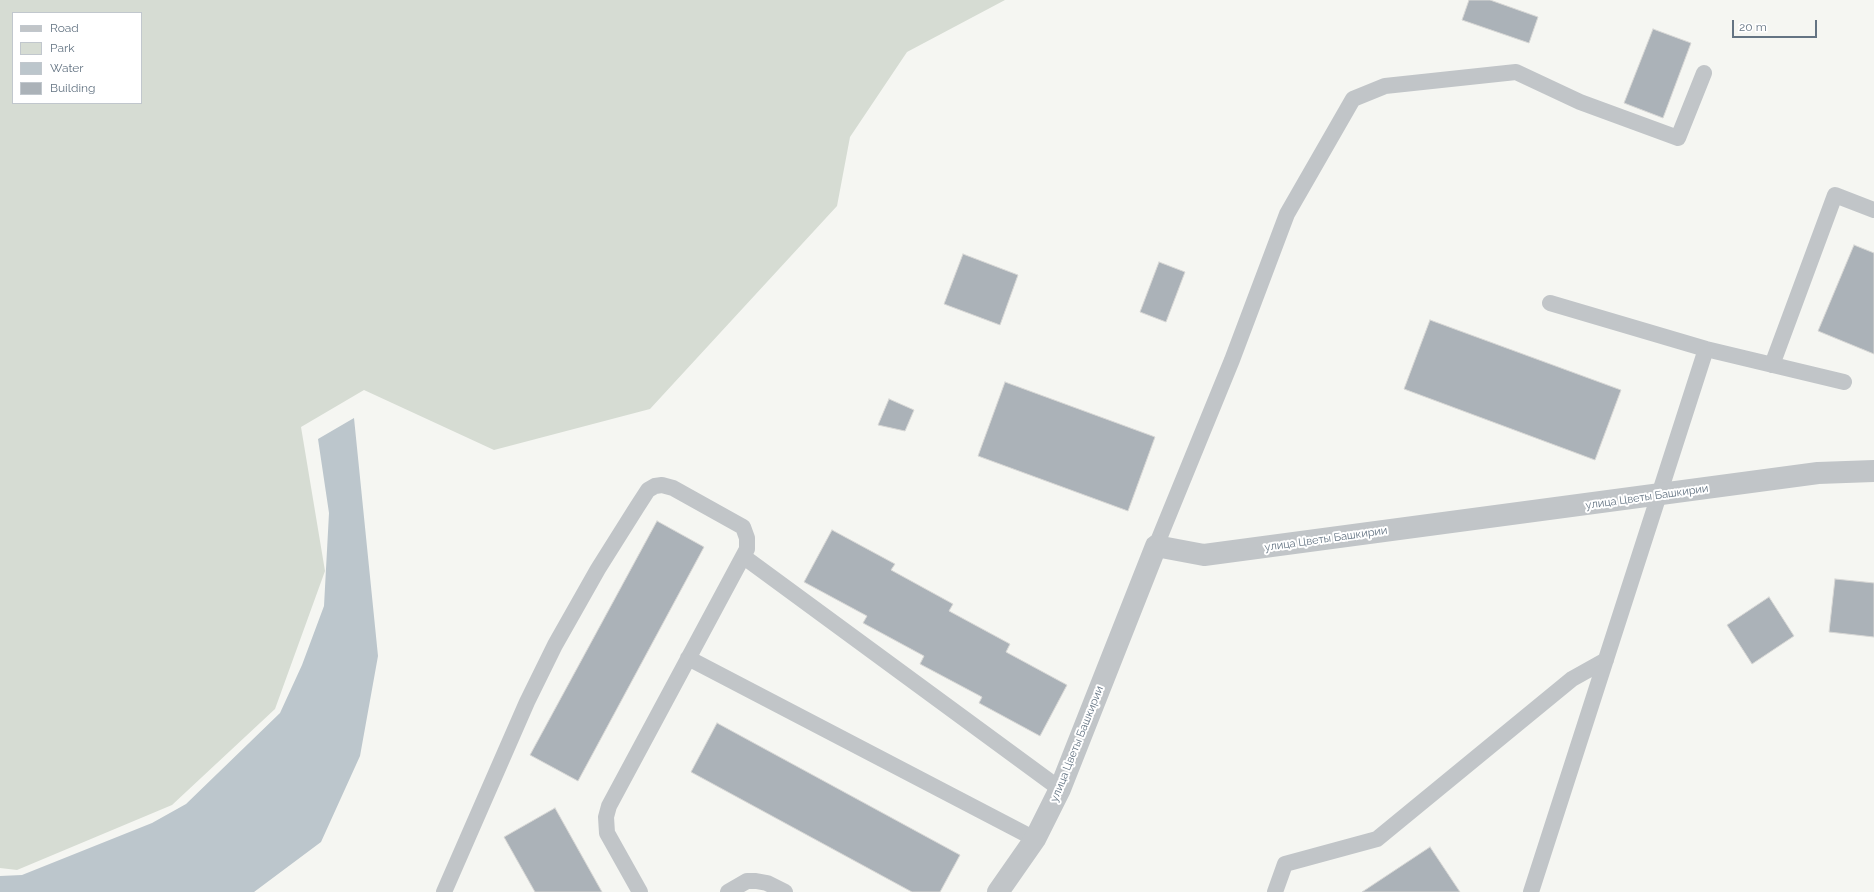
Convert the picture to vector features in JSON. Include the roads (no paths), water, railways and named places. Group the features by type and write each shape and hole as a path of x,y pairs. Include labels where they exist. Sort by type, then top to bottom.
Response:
{"street":[{"name":"улица Цветы Башкирии","path":"998,892 1035,839 1060,789 1156,546 1204,555 1818,473 1874,471"}],"lane":[{"path":"1156,546 1232,360 1287,214 1354,99 1385,86 1516,72 1580,102 1678,138 1704,73"},
{"path":"1772,365 1835,195 1874,210"},
{"path":"1550,303 1706,349 1844,382"},
{"path":"1531,892 1706,349"},
{"path":"446,891 527,702 555,645 602,562 648,490 655,486 668,486 743,527 747,538 744,557 609,806 606,817 608,833 640,892"},
{"path":"744,557 1060,789"},
{"path":"688,658 1035,839"},
{"path":"1275,892 1285,864 1377,839 1572,679 1606,660"},
{"path":"728,892 747,882 756,881 767,883 785,892"}],"water":[{"path":"354,418 378,656 360,756 321,842 254,892 0,892 0,876 22,875 152,823 186,804 280,713 302,665 324,606 329,513 318,439"}]}
